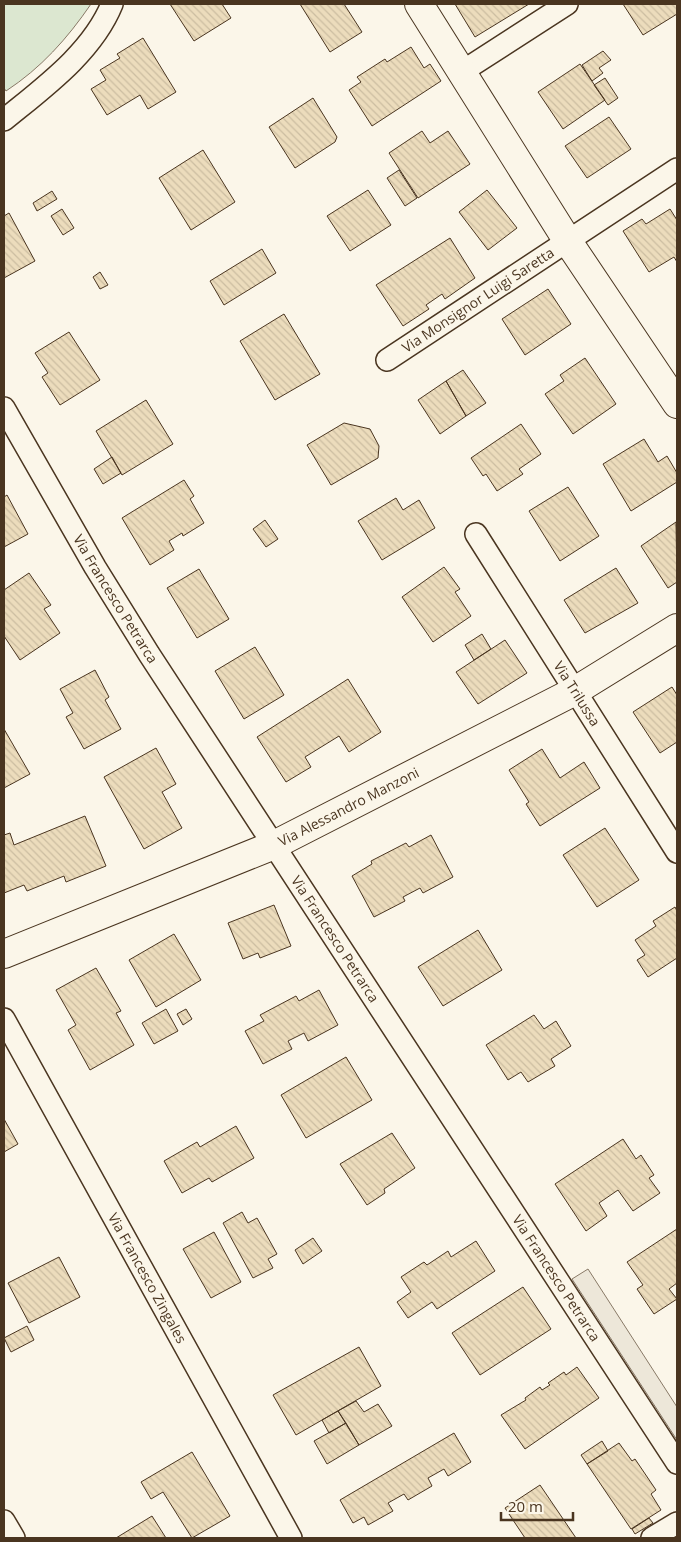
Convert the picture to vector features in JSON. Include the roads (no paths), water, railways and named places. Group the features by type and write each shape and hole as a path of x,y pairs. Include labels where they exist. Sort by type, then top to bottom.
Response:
{"street":[{"path":"4,120 80,53 112,4"},
{"name":"Via Monsignor Luigi Saretta","path":"419,4 567,240 677,404"},
{"path":"462,71 567,4"},
{"name":"Via Monsignor Luigi Saretta","path":"387,360 677,169"},
{"name":"Via Francesco Petrarca","path":"4,408 95,567 677,1463"},
{"name":"Via Trilussa","path":"476,534 677,852"},
{"name":"Via Alessandro Manzoni","path":"4,954 274,845 575,691 677,628"},
{"name":"Via Francesco Zingales","path":"4,1019 291,1538"},
{"path":"4,1521 14,1538"},
{"path":"652,1538 677,1523"}]}
